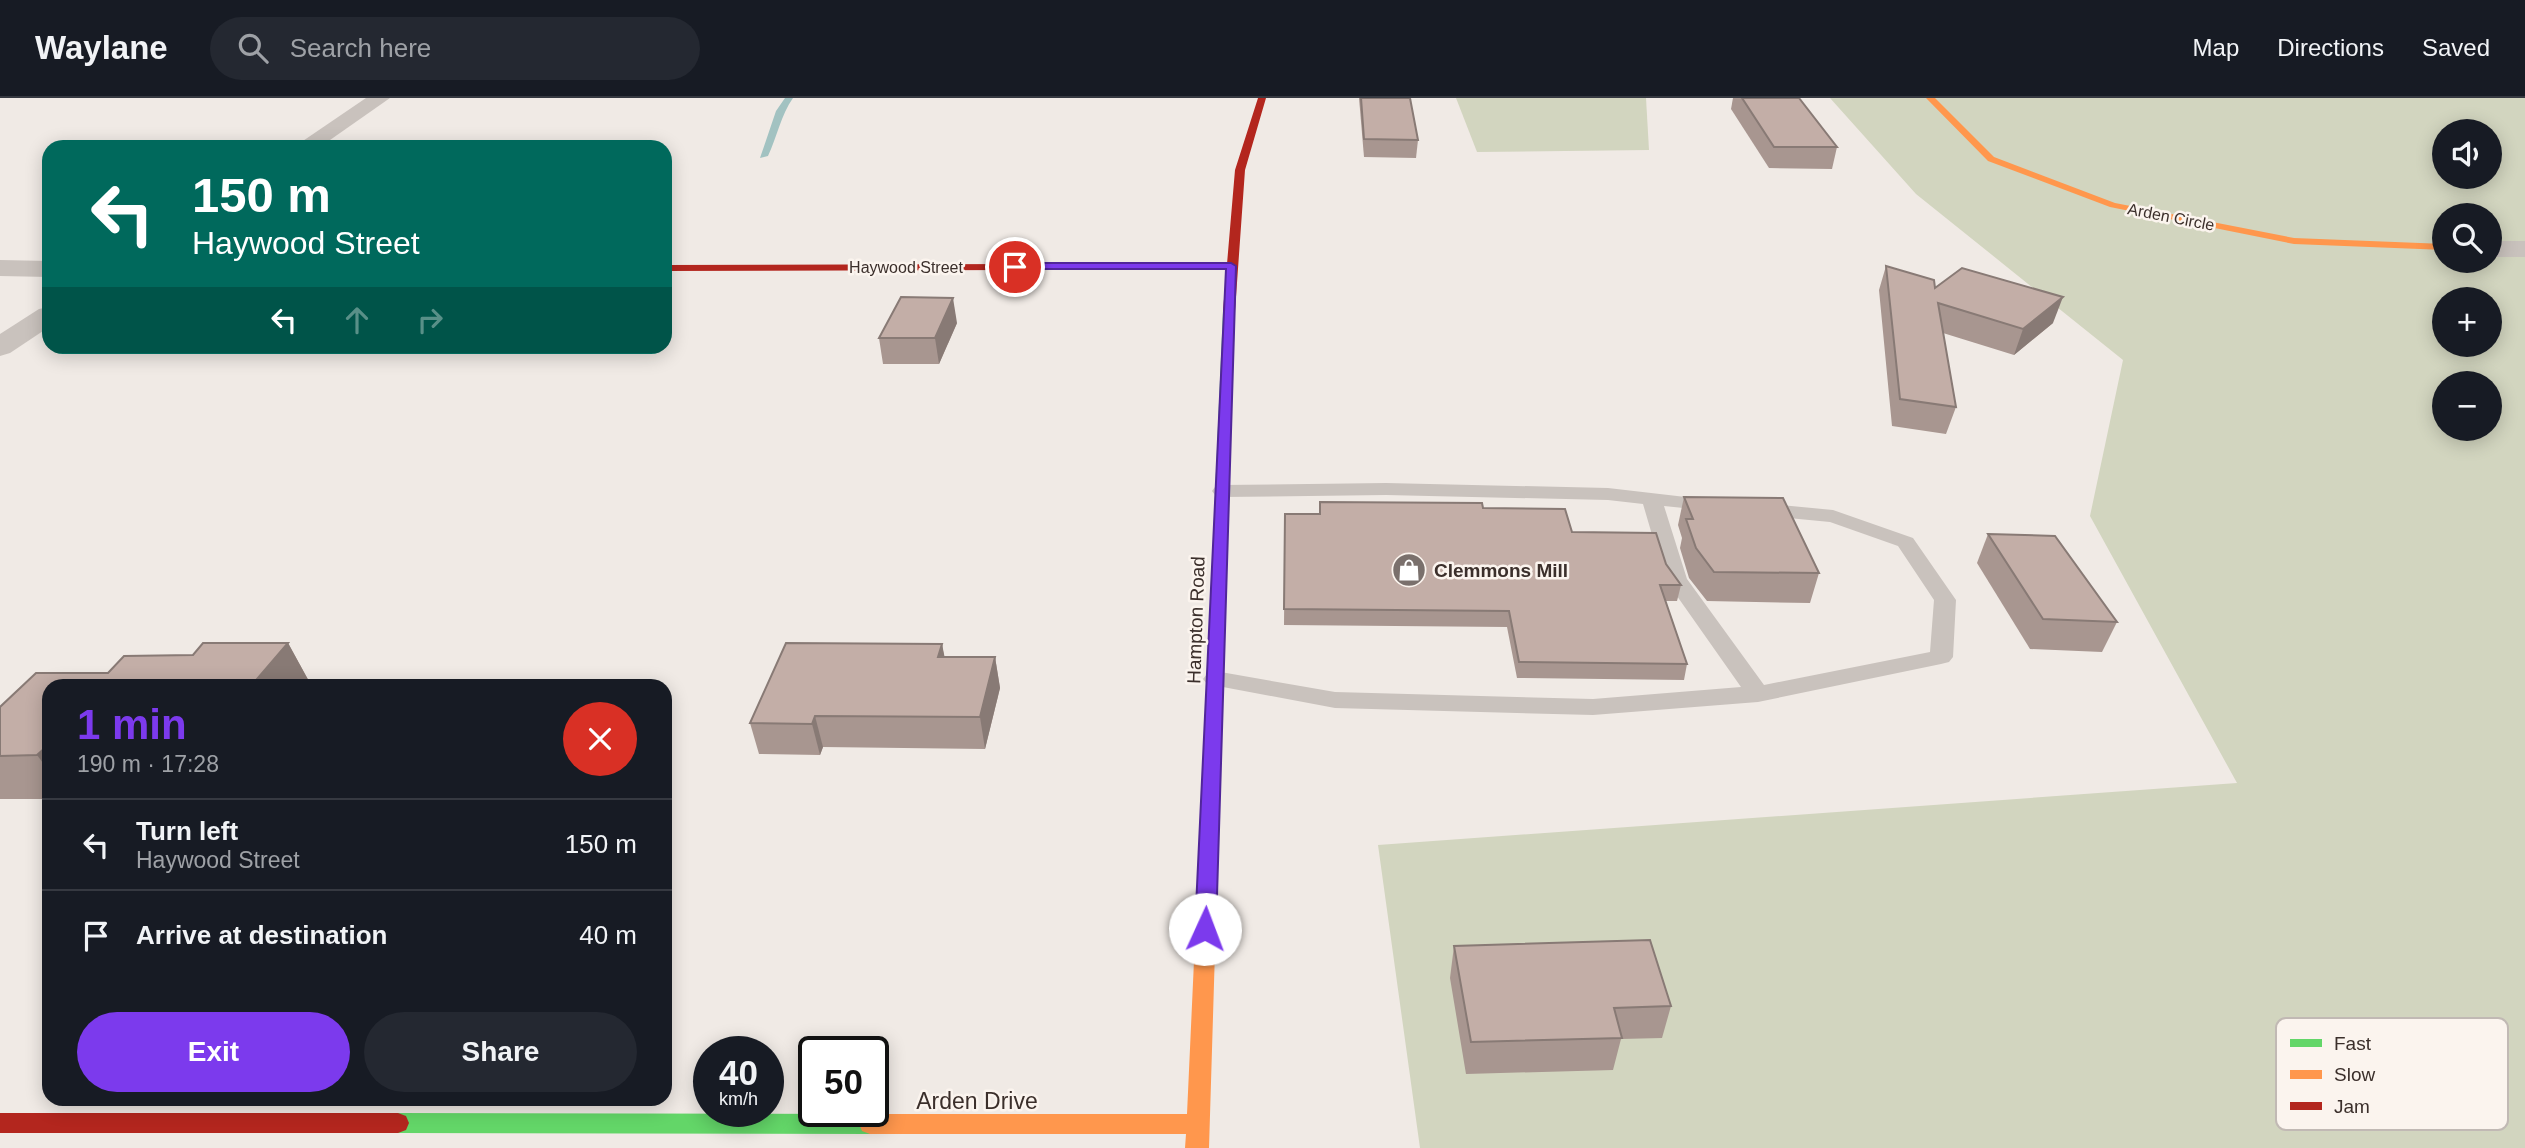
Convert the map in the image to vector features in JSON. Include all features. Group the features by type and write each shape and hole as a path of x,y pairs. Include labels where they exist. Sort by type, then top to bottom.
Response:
{"street":[{"path":"316,140 380,98"},
{"name":"Hampton Road","path":"1197,1148 1231,266 1240,170 1262,98"},
{"name":"Arden Circle","path":"1930,98 1991,159 2113,205 2294,241 2432,246"},
{"path":"2502,249 2525,249"},
{"name":"Haywood Street","path":"672,268 1231,266"},
{"path":"0,268 42,269"},
{"path":"0,347 42,320"},
{"name":"Arden Drive","path":"0,1123 1198,1124"}],"lane":[{"path":"1215,679 1335,699 1593,707 1758,694 1941,657 1945,600 1906,542 1833,516 1608,494 1386,489 1222,491"},
{"path":"1651,499 1676,579 1758,694"}],"green space":[{"path":"1456,98 1646,98 1649,150 1477,152"},
{"path":"1830,98 2525,98 2525,1148 1420,1148 1378,845 2237,783 2090,516 2123,360 1916,194"}],"building":[{"path":"1361,98 1410,98 1418,140 1364,139"},
{"path":"1742,98 1799,98 1837,147 1774,147"},
{"path":"1886,266 1934,280 1935,288 1962,268 2063,297 2023,329 1938,303 1956,407 1900,399"},
{"path":"901,297 953,298 935,338 879,338"},
{"path":"1684,497 1783,498 1819,573 1714,572 1696,548 1686,519 1693,519"},
{"path":"1320,502 1482,503 1483,508 1565,509 1572,532 1656,533 1666,564 1681,585 1660,585 1687,664 1519,662 1509,611 1284,609 1285,514 1320,514"},
{"path":"1988,534 2055,536 2117,622 2043,619"},
{"path":"203,643 288,643 257,679 42,679 42,751 37,755 0,756 0,707 36,673 108,673 124,656 193,655"},
{"path":"786,643 942,644 938,657 995,657 980,717 815,716 812,724 750,723"},
{"path":"1650,940 1671,1006 1614,1008 1622,1038 1471,1042 1454,946"}],"waterway":[{"path":"763,156 776,129 780,111 789,98"}],"traffic: fast":[{"path":"1047,267 1231,266"},
{"path":"1216,655 1229,311"},
{"path":"398,1123 798,1124"}],"traffic: slow":[{"path":"1930,98 1991,159 2113,205 2294,241 2432,246"},
{"path":"1197,1148 1216,655"},
{"path":"889,1124 1198,1124"}],"traffic: jam":[{"path":"1229,311 1240,170 1262,98"},
{"path":"672,268 1047,267"},
{"path":"0,1123 398,1123"}],"place":[{"name":"Clemmons Mill","path":"1409,570"}],"route":[{"path":"1015,267 1231,266 1205,929"}]}
